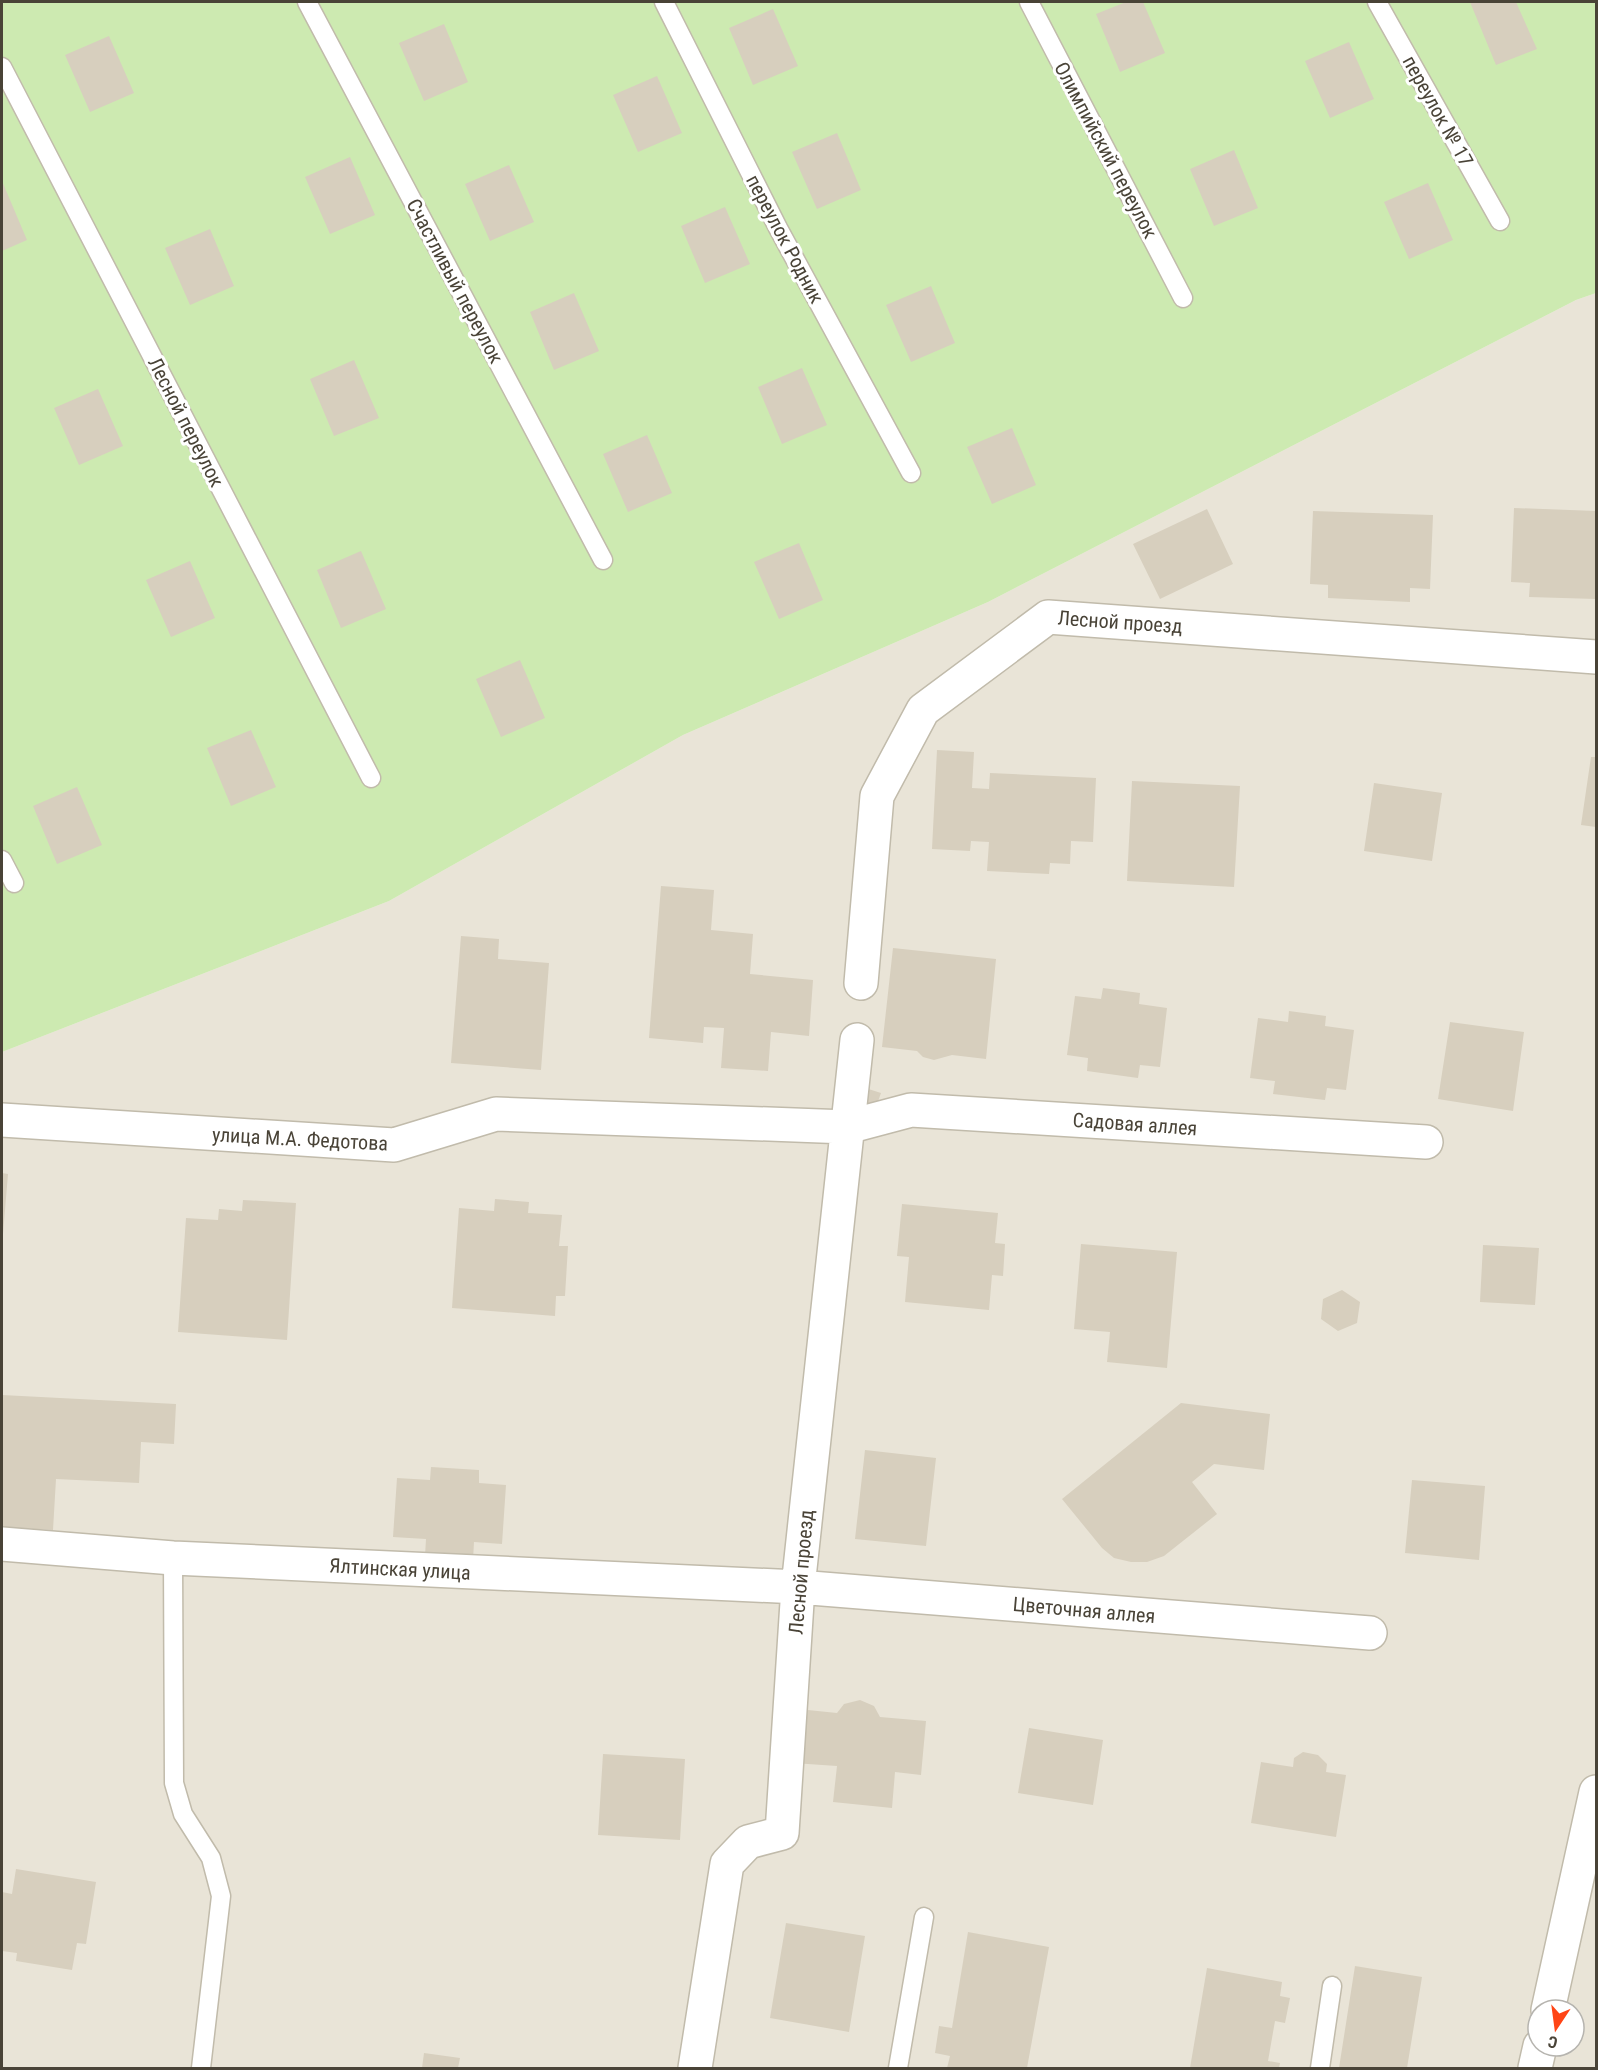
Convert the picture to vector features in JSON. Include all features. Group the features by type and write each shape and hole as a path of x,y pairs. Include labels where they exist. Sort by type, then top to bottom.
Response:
{"street":[{"name":"Лесной проезд","path":"861,983 877,796 922,710 1048,617 1596,657"},
{"name":"Лесной проезд","path":"695,2068 728,1864 748,1842 782,1833 798,1587 856,1040"},
{"name":"Садовая аллея","path":"847,1127 911,1110 1426,1142"},
{"name":"улица М.А. Федотова","path":"2,1120 394,1145 496,1114 847,1127"},
{"name":"Ялтинская улица","path":"2,1544 173,1558 798,1587"},
{"name":"Цветочная аллея","path":"798,1587 1370,1633"},
{"path":"1551,1998 1596,1792"}],"lane":[{"name":"Счастливый переулок","path":"307,2 603,560"},
{"name":"переулок Родник","path":"664,2 778,228 910,473"},
{"name":"Олимпийский переулок","path":"1029,2 1183,298"},
{"name":"переулок № 17","path":"1377,2 1500,221"},
{"name":"Лесной переулок","path":"2,67 371,778"},
{"path":"2,860 14,883"},
{"path":"173,1558 174,1784 183,1814 212,1857 221,1896 201,2068"},
{"path":"898,2068 924,1917"},
{"path":"1320,2068 1332,1986"}],"shaded area":[{"path":"1596,293 1596,2068 2,2068 2,1052 389,901 683,735 988,602 1576,300"}],"green space":[{"path":"2,2 1596,2 1596,293 1576,300 988,602 683,735 389,901 2,1052"}],"building":[{"path":"1126,2 1143,2 1165,53 1120,72 1096,14"},
{"path":"1470,2 1516,2 1537,49 1496,65"},
{"path":"773,9 798,66 753,85 729,28"},
{"path":"444,24 468,82 424,101 399,43"},
{"path":"109,36 134,93 90,112 65,55"},
{"path":"1349,42 1374,99 1330,118 1305,61"},
{"path":"657,76 682,133 638,152 613,95"},
{"path":"837,133 861,190 817,209 792,152"},
{"path":"1234,150 1258,208 1214,226 1190,169"},
{"path":"350,157 375,215 330,234 305,177"},
{"path":"509,165 534,222 490,241 465,184"},
{"path":"2,181 27,240 2,251"},
{"path":"1428,183 1453,240 1409,259 1384,202"},
{"path":"725,207 750,264 705,283 681,226"},
{"path":"210,229 234,286 190,305 165,248"},
{"path":"931,286 955,343 911,362 886,305"},
{"path":"574,293 599,351 554,370 530,312"},
{"path":"354,360 379,418 334,436 310,379"},
{"path":"802,368 827,425 782,444 758,387"},
{"path":"98,389 123,446 79,465 54,408"},
{"path":"1012,428 1036,485 992,504 967,447"},
{"path":"647,435 672,493 628,512 603,454"},
{"path":"1514,508 1596,511 1596,599 1529,597 1530,583 1511,582"},
{"path":"1207,509 1233,564 1160,599 1133,544"},
{"path":"1313,511 1433,515 1430,589 1410,588 1410,602 1328,598 1328,585 1310,584"},
{"path":"799,543 823,600 779,619 754,562"},
{"path":"361,551 386,609 341,628 317,570"},
{"path":"190,561 215,618 171,637 146,580"},
{"path":"520,660 545,718 501,737 476,679"},
{"path":"251,730 276,787 231,806 207,748"},
{"path":"937,750 974,752 972,788 989,789 990,773 1096,778 1093,842 1071,841 1070,864 1050,863 1049,874 987,871 989,842 971,841 970,851 932,849"},
{"path":"1591,757 1596,757 1596,827 1581,825"},
{"path":"1132,781 1240,786 1234,887 1127,881"},
{"path":"1374,783 1442,793 1432,861 1364,851"},
{"path":"77,787 102,845 57,864 33,806"},
{"path":"661,886 714,890 711,930 753,934 750,974 813,980 809,1036 771,1032 768,1071 721,1068 724,1028 704,1027 703,1043 649,1038"},
{"path":"461,936 499,939 498,959 549,963 541,1070 451,1063"},
{"path":"893,948 996,959 986,1059 952,1055 934,1060 923,1057 917,1051 882,1047"},
{"path":"1103,988 1140,993 1139,1004 1167,1008 1160,1067 1140,1065 1138,1078 1087,1071 1088,1058 1067,1055 1075,996 1101,999"},
{"path":"1289,1011 1326,1016 1325,1026 1354,1030 1346,1090 1327,1088 1325,1100 1273,1094 1275,1081 1250,1078 1258,1018 1288,1022"},
{"path":"1450,1022 1524,1032 1513,1111 1438,1099"},
{"path":"856,1085 881,1093 876,1107 852,1099"},
{"path":"2,1173 8,1174 3,1234 2,1234"},
{"path":"495,1199 529,1202 528,1213 562,1215 559,1246 568,1246 565,1296 556,1296 555,1316 452,1308 459,1208 494,1211"},
{"path":"243,1200 296,1203 287,1340 178,1332 186,1218 218,1220 219,1209 242,1211"},
{"path":"902,1204 998,1213 995,1243 1005,1244 1003,1276 992,1275 989,1310 905,1302 909,1257 897,1256"},
{"path":"1081,1244 1177,1252 1167,1368 1107,1362 1110,1332 1074,1329"},
{"path":"1483,1245 1539,1248 1535,1305 1480,1302"},
{"path":"1342,1290 1360,1302 1357,1323 1338,1331 1321,1319 1323,1299"},
{"path":"2,1395 176,1404 174,1444 141,1442 139,1483 56,1479 53,1530 2,1527"},
{"path":"1181,1403 1270,1414 1264,1470 1214,1464 1192,1482 1217,1514 1164,1556 1147,1562 1131,1562 1114,1558 1102,1548 1062,1499"},
{"path":"865,1450 936,1458 926,1546 855,1539"},
{"path":"431,1467 479,1470 479,1483 506,1485 502,1544 474,1542 473,1560 425,1556 426,1539 393,1537 397,1478 430,1480"},
{"path":"1412,1480 1485,1486 1479,1560 1405,1553"},
{"path":"860,1700 874,1706 880,1717 926,1721 921,1775 895,1772 892,1808 833,1802 837,1766 793,1763 798,1709 837,1713 844,1704"},
{"path":"1029,1728 1103,1740 1093,1805 1018,1793"},
{"path":"1303,1752 1318,1755 1327,1764 1326,1772 1346,1775 1336,1837 1251,1823 1261,1762 1293,1767 1294,1758"},
{"path":"603,1754 685,1759 680,1840 598,1835"},
{"path":"16,1869 96,1882 86,1944 77,1943 72,1970 16,1961 17,1953 2,1951 2,1892 12,1894"},
{"path":"786,1923 865,1936 849,2032 770,2018"},
{"path":"968,1932 1049,1947 1027,2068 947,2068 950,2056 935,2053 939,2026 952,2028"},
{"path":"1355,1966 1422,1977 1407,2068 1339,2068"},
{"path":"1207,1968 1282,1982 1280,1996 1290,1998 1285,2023 1275,2021 1268,2061 1280,2063 1279,2068 1190,2068"},
{"path":"424,2053 460,2058 458,2068 422,2068"}]}
